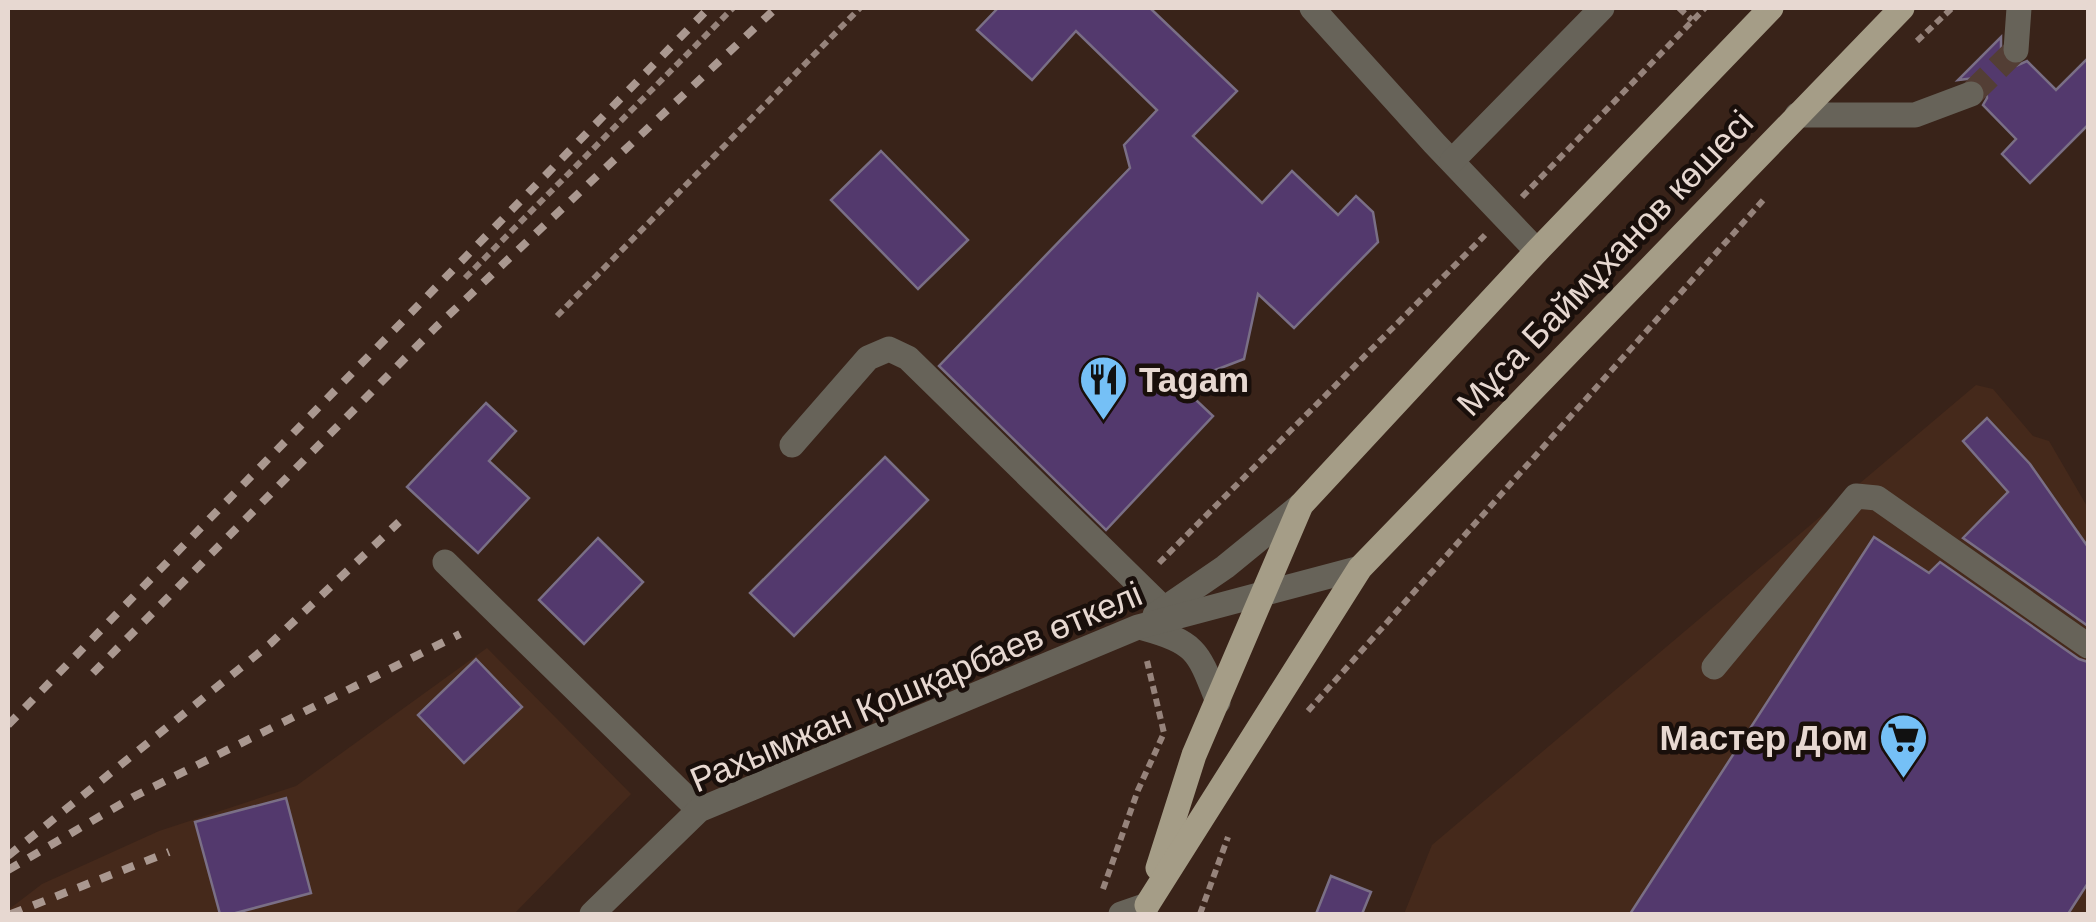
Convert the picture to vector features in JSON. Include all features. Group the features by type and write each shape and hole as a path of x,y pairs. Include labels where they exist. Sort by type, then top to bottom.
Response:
{"main road":[{"name":"Мұса Баймұханов көшесі","path":"1145,910 1194,755 1301,505 1770,8"},
{"name":"Мұса Баймұханов көшесі","path":"1145,910 1360,568 1902,8"}],"street":[{"path":"1312,8 1537,251"},
{"path":"1452,161 1602,8"},
{"path":"2016,50 2019,8"},
{"path":"1797,115 1915,115 1972,94"},
{"path":"792,445 868,358 889,349 908,358 1164,609"},
{"path":"1714,667 1856,496 1877,498 2088,646"},
{"path":"1138,627 1225,567 1301,505"},
{"path":"445,562 698,810"},
{"name":"Рахымжан Қошқарбаев өткелі","path":"592,914 698,810 1138,627 1360,568"},
{"path":"1138,627 1178,638 1200,657 1218,702"},
{"path":"1121,914 1145,910"}],"path":[{"path":"464,278 732,8"},
{"path":"557,316 860,8"},
{"path":"1678,8 1692,20"},
{"path":"1138,583 1705,8"},
{"path":"1910,48 1952,8"},
{"path":"1304,715 1774,188"},
{"path":"1101,897 1138,790 1164,733 1138,627"},
{"path":"1200,914 1232,826"}],"shaded area":[{"path":"1976,385 1993,389 2033,436 2049,441 2088,508 2088,914 1404,914 1432,845"},
{"path":"487,648 631,794 514,914 8,914 42,884 159,831 296,786"}],"building":[{"path":"998,8 1150,8 1237,91 1193,136 1262,203 1292,171 1338,215 1356,196 1373,212 1378,242 1294,328 1258,294 1244,359 1179,384 1213,416 1106,530 939,366 1130,168 1124,145 1157,110 1076,31 1032,80 977,30"},
{"path":"2001,37 2001,56 2006,63 2016,66 2027,61 2056,90 2088,58 2088,125 2030,183 2002,154 2016,139 1983,105 1986,87 1975,78 1958,80"},
{"path":"881,151 968,240 918,289 831,200"},
{"path":"486,403 516,431 489,461 529,498 478,553 407,487"},
{"path":"1987,418 2030,464 2088,547 2088,626 1963,538 2008,492 1963,441"},
{"path":"885,457 928,500 794,636 750,593"},
{"name":"Мастер Дом","path":"1874,537 1929,573 1940,562 2088,662 2088,883 2068,914 1630,914"},
{"path":"598,538 643,582 584,644 539,600"},
{"path":"476,659 522,707 464,763 418,715"},
{"path":"286,798 311,893 220,914 195,822"},
{"path":"1331,876 1371,892 1362,914 1316,914"}],"tunnel":[{"path":"1971,94 2016,50"}],"railway":[{"path":"8,725 709,8"},
{"path":"93,673 436,327 776,8"},
{"path":"8,856 270,644 399,522"},
{"path":"8,870 133,797 460,634"},
{"path":"11,914 169,852"}],"place":[{"name":"Tagam","path":"1104,422"},
{"name":"Мастер Дом","path":"1903,780"}]}
